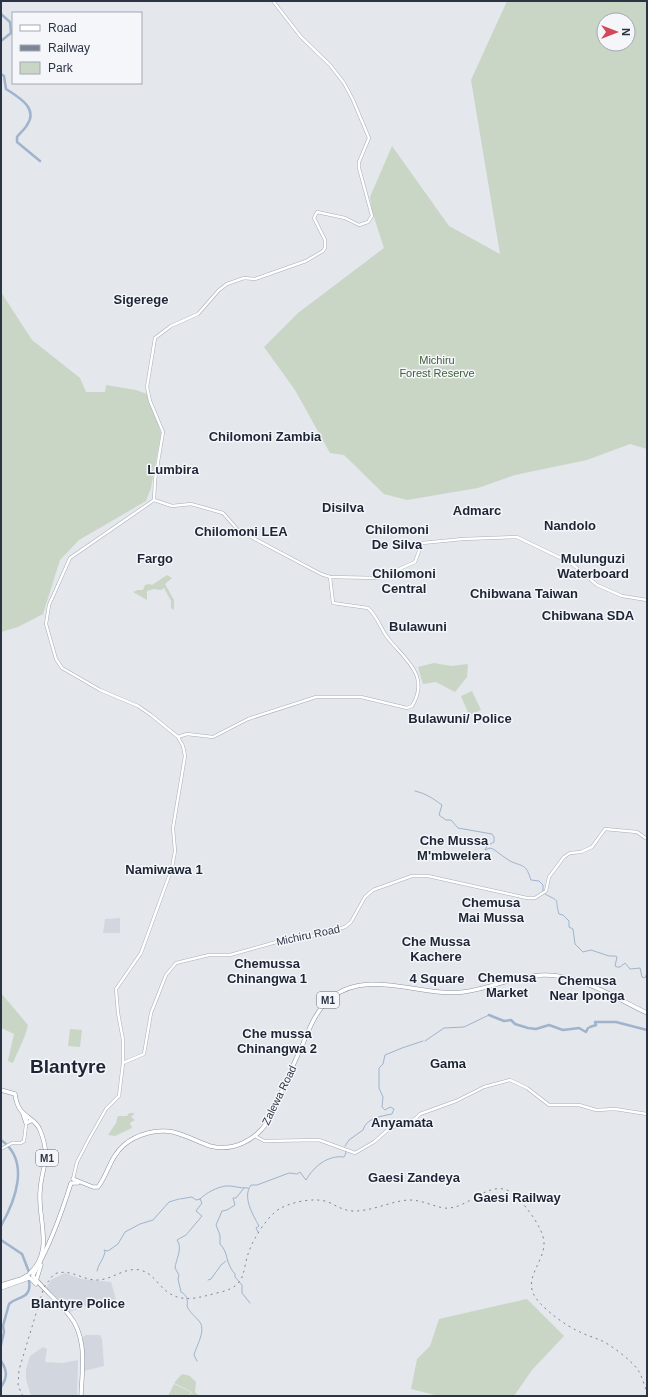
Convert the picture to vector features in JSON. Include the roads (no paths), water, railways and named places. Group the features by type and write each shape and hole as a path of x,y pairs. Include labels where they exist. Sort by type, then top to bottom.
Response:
{"highway":[{"name":"Zalewa Road","path":"72,1181 95,1188 99,1186 112,1160 122,1147 136,1137 147,1133 172,1132 211,1146 224,1148 242,1144 255,1136 266,1125 316,1014 332,997 351,987 367,984 454,993 478,989 516,978 536,975 557,976 581,982 647,1013"},
{"name":"M1","path":"1,1090 15,1094 16,1105 41,1132 47,1158 40,1192 44,1232 42,1255 30,1276"},
{"path":"23,1114 26,1123 31,1121"},
{"path":"36,1281 45,1248 72,1181"},
{"path":"1,1287 30,1276 42,1260"},
{"path":"30,1276 70,1316 77,1331 80,1341 81,1396"},
{"path":"30,1276 70,1316"}],"street":[{"path":"154,500 155,480 163,432 147,387 155,338 171,326 198,314 226,284 245,278 255,279 306,261 323,251 325,242 314,218 317,212 345,218 359,225 368,222 372,217 359,168 359,162 369,138 353,100 333,69 301,37 273,1"},
{"path":"154,500 172,506 191,504 223,513 239,531 321,574 330,577 381,577 415,562 422,543 463,539 517,537 571,563 597,585 622,596 647,600"},
{"path":"72,1181 80,1156 106,1109 116,1101 119,1096 123,1063 123,1040 118,1013 116,989 141,953 172,868 176,851 173,828 185,760 184,750 178,737 138,706 100,690 62,668 56,659 46,624 49,606 70,558 154,500"},
{"path":"178,737 187,734 213,737 253,717 319,696 361,697 406,708 412,706 416,698 419,684 414,668 389,639 368,608 332,603 330,577"},
{"name":"Michiru Road","path":"123,1063 144,1054 151,1012 166,975 176,963 209,955 230,955 280,941 318,935 343,928 350,924 363,900 373,890 412,876 428,876 507,895 535,898 546,891 550,876 564,857 570,853 580,852 592,847 605,829 637,832 647,838"},
{"path":"255,1136 264,1142 319,1140 355,1153 374,1142 390,1128 484,1087 509,1080 513,1080 527,1088 549,1105 579,1105 596,1110 615,1109 647,1114"},
{"path":"3,1148 10,1144 24,1141 27,1117"}],"waterway":[{"path":"1,14 10,22 11,33 1,41"},
{"path":"1,74 4,76 6,89 21,99 29,108 30,119 25,128 17,137 17,142 40,161"},
{"path":"415,791 432,798 442,805 439,815 446,820 451,820 458,828 492,834 494,837 494,842 487,846 485,850 490,848 493,849 510,861 524,867 531,880 539,881 543,885 543,891"},
{"path":"545,894 556,900 559,914 563,915 569,921 569,927 573,929 575,944 583,952 591,950 609,956 615,956 617,957 615,966 620,967 625,963 630,969 640,968 642,977 645,978 647,973"},
{"path":"425,1041 444,1028 464,1027 489,1015"},
{"path":"489,1015 504,1021 511,1020 515,1024 528,1028 536,1029 549,1025 563,1030 579,1028 586,1032 588,1028"},
{"path":"590,1027 596,1025 595,1022 616,1022 647,1030"},
{"path":"345,1146 349,1140 363,1130 367,1123 371,1120 392,1114 394,1109 390,1107 385,1110 382,1107 383,1097 379,1088 379,1068 383,1064 385,1055 423,1041"},
{"path":"1,1140 10,1149 16,1159 18,1170 18,1182 15,1193 1,1226"},
{"path":"258,1232 256,1228 259,1226 251,1211 248,1200 251,1185 257,1185 289,1173 297,1174 300,1172 306,1180 313,1170 322,1162 332,1158 344,1157 346,1153 345,1150"},
{"path":"180,1199 192,1197 196,1200 200,1199 212,1191 226,1186 248,1188"},
{"path":"244,1188 236,1198 233,1198 235,1205 222,1211 216,1225 220,1235 220,1244 225,1251 235,1277 242,1285 242,1293 250,1303"},
{"path":"97,1271 104,1255 104,1250 108,1251 118,1244 125,1232 140,1224 153,1220 169,1202 179,1199"},
{"path":"197,1361 194,1355 202,1329 199,1321 187,1306 187,1298 181,1292 178,1279 179,1275 175,1268 179,1250 179,1243 177,1240 186,1235 202,1216 196,1211 202,1203 200,1199"},
{"path":"1,1240 22,1254 29,1272"},
{"path":"208,1280 211,1279 221,1265 226,1261"},
{"path":"1,1345 4,1332 3,1326 9,1304 26,1294 29,1287 29,1281"},
{"path":"1,1361 5,1367 6,1374 5,1380 1,1387"},
{"path":"1,1362 6,1372 5,1381 1,1388"}],"railway":[{"path":"23,1396 18,1386 19,1370 44,1287 54,1274 66,1272 97,1280 108,1278 129,1270 140,1270 150,1275 166,1291 173,1295 180,1298 195,1298 221,1292 236,1285 243,1275 247,1256 252,1244 267,1220 281,1208 297,1202 310,1200 323,1201 350,1211 361,1211 409,1200 444,1208 463,1204 490,1190 500,1189 509,1191 518,1198 534,1218 543,1236 543,1250 534,1272 531,1286 539,1302 552,1314 568,1325 583,1334 604,1342 626,1358 638,1370 647,1392"}],"district":[{"name":"Sigerege","path":"141,299"},
{"name":"Chilomoni Zambia","path":"265,436"},
{"name":"Lumbira","path":"173,469"},
{"name":"Disilva","path":"343,507"},
{"name":"Admarc","path":"477,510"},
{"name":"Nandolo","path":"570,525"},
{"name":"Chilomoni LEA","path":"241,531"},
{"name":"Chilomoni De Silva","path":"397,536"},
{"name":"Fargo","path":"155,558"},
{"name":"Mulunguzi Waterboard","path":"593,566"},
{"name":"Chilomoni Central","path":"404,580"},
{"name":"Chibwana Taiwan","path":"524,593"},
{"name":"Chibwana SDA","path":"588,615"},
{"name":"Bulawuni","path":"418,626"},
{"name":"Bulawuni/ Police","path":"460,718"},
{"name":"Che Mussa M'mbwelera","path":"454,848"},
{"name":"Namiwawa 1","path":"164,869"},
{"name":"Chemusa Mai Mussa","path":"491,910"},
{"name":"Che Mussa Kachere","path":"436,948"},
{"name":"Chemussa Chinangwa 1","path":"267,970"},
{"name":"4 Square","path":"437,978"},
{"name":"Chemusa Market","path":"507,984"},
{"name":"Chemusa Near Iponga","path":"587,988"},
{"name":"Che mussa Chinangwa 2","path":"277,1040"},
{"name":"Gama","path":"448,1063"},
{"name":"Blantyre","path":"68,1066"},
{"name":"Anyamata","path":"402,1122"},
{"name":"Gaesi Zandeya","path":"414,1177"},
{"name":"Gaesi Railway","path":"517,1197"},
{"name":"Blantyre Police","path":"78,1303"}],"park label":[{"name":"Michiru Forest Reserve","path":"437,366"}]}
